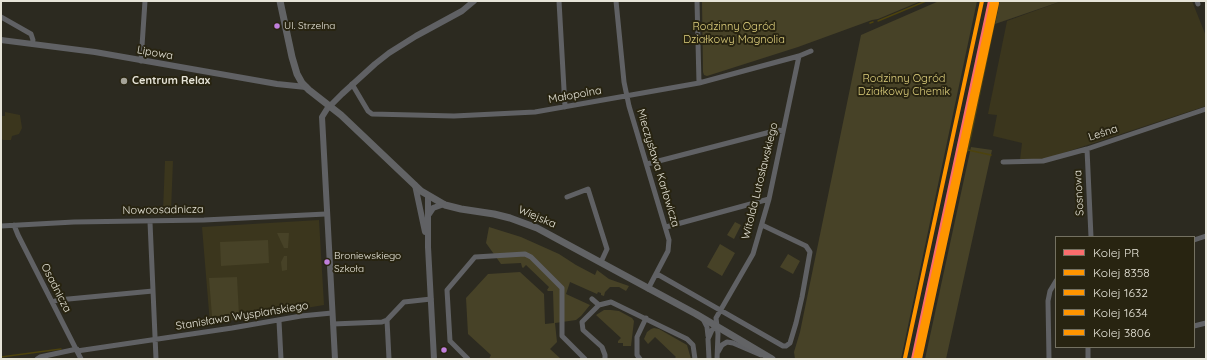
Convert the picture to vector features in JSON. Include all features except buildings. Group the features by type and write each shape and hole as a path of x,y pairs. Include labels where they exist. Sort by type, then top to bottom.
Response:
{"main road":[{"path":"280,1 292,58 300,80 306,87"},
{"name":"Wiejska","path":"306,87 342,115 415,186 428,196 444,204 461,209 494,214 517,220 537,228 703,318 772,359"}],"street":[{"path":"141,61 145,1"},
{"path":"335,359 326,214 322,121 324,113 352,84 389,53 416,36 462,11 474,1"},
{"path":"559,1 566,107"},
{"name":"Mieczysława Karłowicza","path":"616,1 627,96 670,240 669,248 648,289"},
{"path":"697,1 700,83"},
{"path":"1,17 31,34 33,40 32,44"},
{"name":"Lipowa","path":"1,40 94,52 279,85 306,87"},
{"name":"Małopolna","path":"352,84 368,111 372,114 454,116 535,112 700,83 799,56 812,51"},
{"name":"Witolda Lutosławskiego","path":"716,327 716,318 753,254 762,225 769,199 799,56"},
{"name":"Leśna","path":"1003,162 1026,163 1043,161 1087,149 1206,109"},
{"path":"647,164 778,130 783,131"},
{"name":"Sosnowa","path":"1087,149 1091,236"},
{"path":"415,186 428,247"},
{"path":"567,197 588,189 607,249 601,262"},
{"path":"420,206 423,199 428,196"},
{"path":"428,196 428,247 434,359"},
{"path":"666,226 769,199"},
{"path":"428,214 433,208 444,204"},
{"name":"Nowoosadnicza","path":"1,226 103,221 150,222 326,214"},
{"path":"150,222 156,359"},
{"name":"Osadnicza","path":"14,225 81,359"},
{"path":"657,274 784,346 790,343 796,323 810,252 806,246 762,225"},
{"path":"1195,240 1206,236"},
{"path":"468,359 450,341 447,290 475,257 525,254 531,257 562,288 562,336 585,359"},
{"path":"1049,359 1048,301 1050,291 1055,284"},
{"path":"52,302 58,300 153,291"},
{"path":"333,324 376,323 387,320 404,302 431,299"},
{"path":"592,299 599,305"},
{"path":"605,359 602,347 583,330 582,322 599,305 612,302 691,342 695,352 695,359"},
{"name":"Stanisława Wyspiańskiego","path":"37,359 40,357 77,350 279,321 301,316 332,313"},
{"path":"640,359 636,356 637,337 646,318"},
{"path":"703,318 707,327 709,359"},
{"path":"387,320 389,359"},
{"path":"279,321 281,359"},
{"path":"1195,326 1206,323"},
{"path":"708,336 716,327"},
{"path":"716,327 718,334 717,359"},
{"path":"717,352 722,345 727,342 734,343 754,353 772,359"},
{"path":"1088,348 1088,359"}],"shaded area":[{"path":"1062,1 1192,1 1206,36 1206,106 1045,159 1020,160 1022,143 993,136 997,115 988,114 1007,21"},
{"path":"5,112 20,115 22,128 19,134 12,136 11,140 3,140 1,138 1,116 5,116"},
{"path":"165,161 173,161 171,211 163,211"},
{"path":"319,220 324,305 210,324 202,227"}],"green space":[{"name":"Rodzinny Ogród Działkowy Magnolia","path":"702,1 921,1 878,19 798,47 707,76 704,75 703,72"},
{"name":"Rodzinny Ogród Działkowy Chemik","path":"939,1 977,1 901,359 795,359 794,352 800,332 861,35"},
{"path":"1000,1 1062,1 995,24"},
{"path":"971,147 992,150 946,359 925,359"},
{"path":"735,222 741,225 734,239 727,235"},
{"path":"489,227 521,237 559,254 595,275 597,270 609,279 629,286 626,291 619,287 610,287 605,292 604,296 601,295 601,293 598,292 597,294 570,282 566,294 590,305 576,320 555,323 557,342 550,349 561,359 489,359 491,355 468,334 466,298 488,274 520,272 544,294 545,324 554,323 553,291 548,291 547,290 549,287 526,265 523,268 521,263 501,264 486,243"},
{"path":"277,233 289,233 288,248 284,248"},
{"path":"268,240 269,263 221,266 220,242"},
{"path":"720,244 735,253 722,276 707,267"},
{"path":"788,254 800,261 793,274 780,267"},
{"path":"284,256 287,256 287,270 282,271 281,262"},
{"path":"237,277 239,315 212,316 209,278"},
{"path":"604,310 619,311 632,318 634,321 631,346 623,346 623,343 618,343 621,338 596,315"},
{"path":"654,328 659,329 687,345 691,359 674,359 676,357 655,337 648,344 644,339 647,332"}],"waterway":[{"path":"878,21 926,1"},
{"path":"918,359 962,158 968,150 999,1"},
{"path":"968,150 991,155"},
{"path":"1,357 61,349"}],"rail line":[{"name":"1634","path":"905,358 982,1"},
{"name":"PR","path":"913,359 990,1"},
{"name":"1632","path":"915,359 992,2"},
{"name":"8358","path":"918,359 995,2"},
{"name":"3806","path":"920,359 997,3"}],"place":[{"name":"Ul. Strzelna","path":"277,26"},
{"name":"Centrum Relax","path":"124,81"},
{"name":"Broniewskiego Szkoła","path":"327,262"}]}
